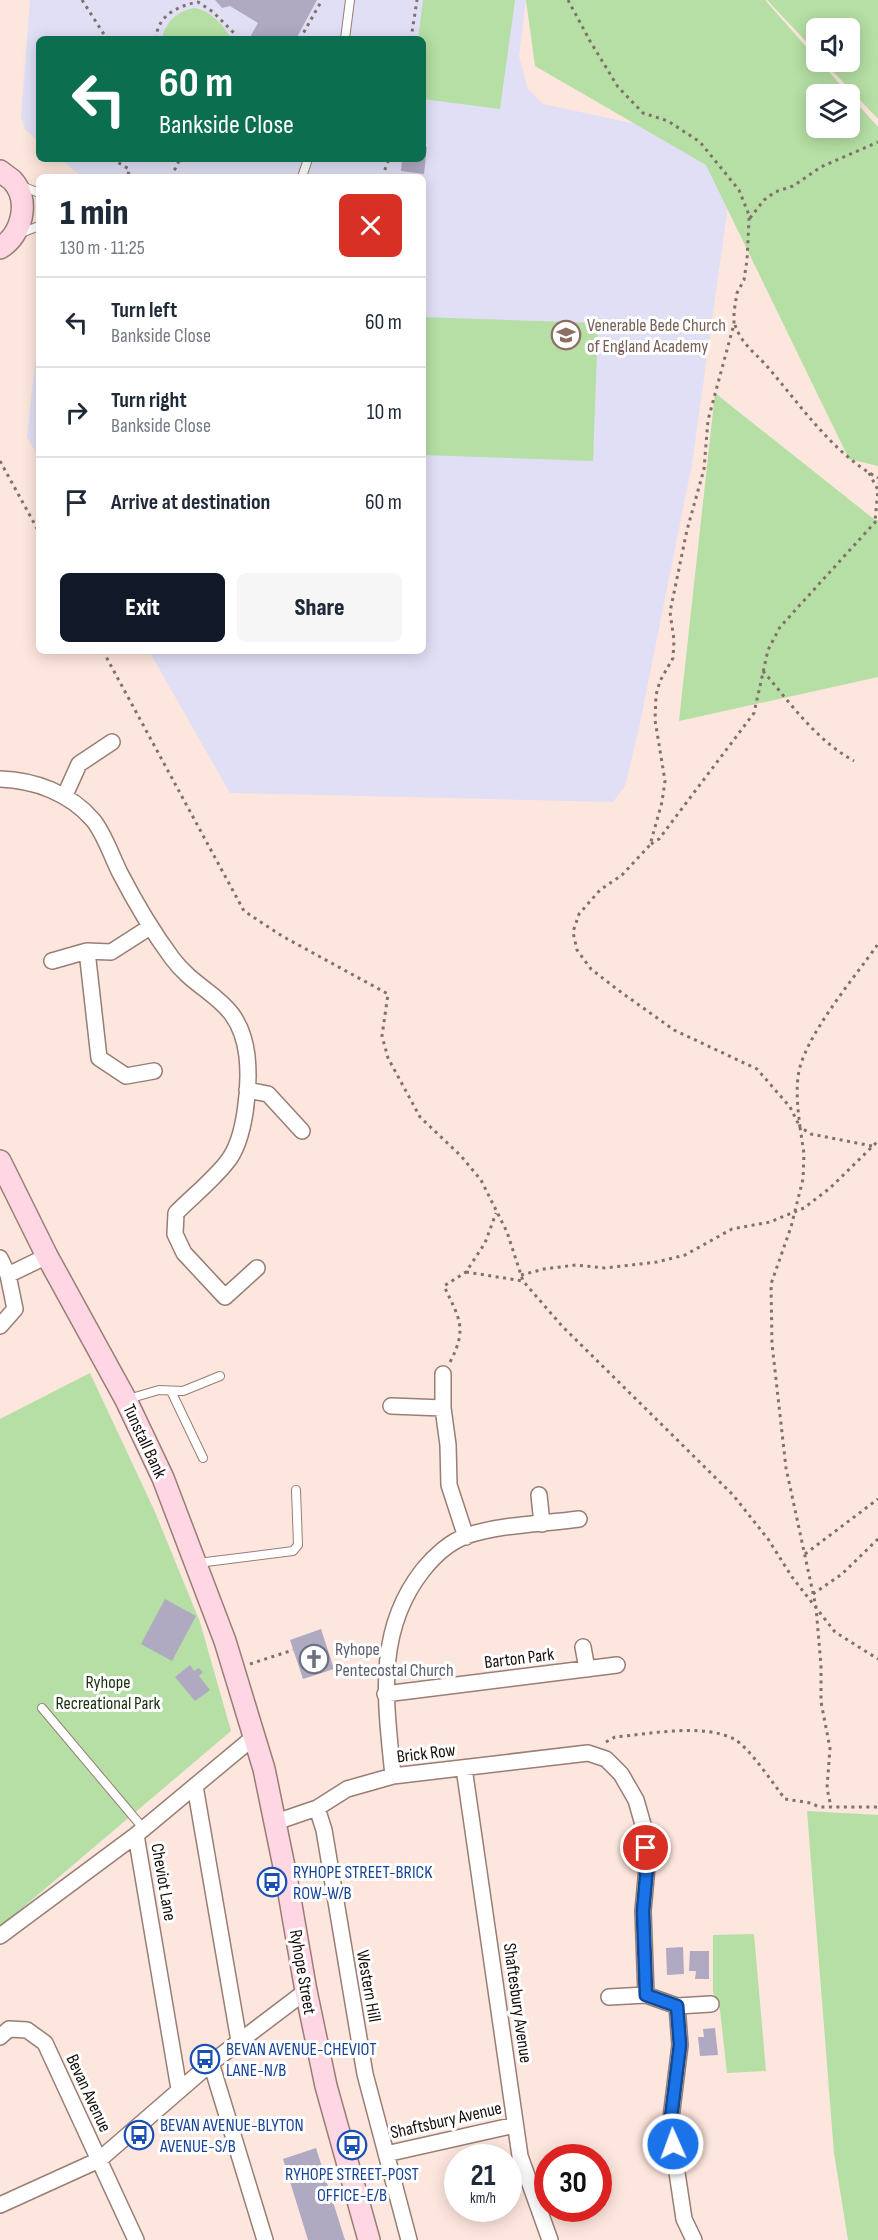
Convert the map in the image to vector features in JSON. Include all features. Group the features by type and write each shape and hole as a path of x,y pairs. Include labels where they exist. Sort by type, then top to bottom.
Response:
{"main road":[{"path":"4,246 22,218 20,195 6,176"},
{"name":"Tunstall Bank","path":"0,1161 46,1256 126,1400 163,1478 197,1563 255,1736"},
{"name":"Ryhope Street","path":"255,1736 276,1822 306,1991 326,2086 369,2240"}],"street":[{"path":"65,795 79,764 112,742"},
{"path":"0,779 20,780 65,795 94,821 150,927 174,960 194,980 217,997 236,1018 247,1055 247,1090 240,1135 229,1160 176,1213 175,1234 184,1253 225,1297 256,1268"},
{"path":"52,961 87,951 111,952 150,927"},
{"path":"87,951 99,1058 126,1076 154,1071"},
{"path":"247,1090 268,1094 302,1131"},
{"path":"8,1275 46,1256"},
{"path":"0,1258 8,1275 15,1309 0,1326"},
{"path":"443,1374 443,1408 448,1445 449,1485 466,1536"},
{"path":"391,1406 443,1408"},
{"path":"539,1495 542,1524"},
{"path":"393,1776 385,1694 388,1657 396,1615 413,1582 431,1560 466,1536 507,1527 579,1520"},
{"path":"583,1647 586,1669"},
{"name":"Barton Park","path":"385,1694 617,1665"},
{"name":"Cheviot Lane","path":"179,2089 140,1832 255,1736"},
{"path":"588,1753 606,1759 621,1774 636,1800 644,1828 647,1867 643,1911 646,1995"},
{"name":"Brick Row","path":"276,1822 316,1808 347,1789 393,1776 588,1753"},
{"name":"Shaftesbury Avenue","path":"464,1768 520,2156 550,2240"},
{"path":"195,1786 238,2041"},
{"name":"Western Hill","path":"316,1808 324,1830 365,2074 409,2240"},
{"path":"0,1936 140,1832"},
{"name":"Bevan Avenue","path":"0,2037 9,2030 27,2030 45,2043 99,2160 211,2062 306,1991"},
{"path":"609,1997 646,1995 677,2006 711,2004"},
{"path":"677,2006 680,2045 670,2126 684,2219 694,2240"},
{"path":"211,2062 265,2240"},
{"name":"Shaftsbury Avenue","path":"386,2154 515,2125"},
{"path":"0,2205 99,2160 136,2240"}],"lane":[{"path":"345,36 350,0"},
{"path":"6,176 36,191"},
{"path":"4,246 36,228"},
{"path":"126,1400 152,1391 183,1391 220,1376"},
{"path":"171,1390 203,1458"},
{"path":"197,1563 292,1551 298,1545 296,1490"},
{"path":"42,1708 140,1832"}],"path":[{"path":"82,0 105,36"},
{"path":"302,36 322,0"},
{"path":"411,36 417,0"},
{"path":"568,0 618,87 643,113 668,121 700,142 740,190 749,215 744,280 737,293 734,324 708,420 704,469 687,530 684,554 670,612 674,658 660,681 656,695 655,720 665,781 662,802 650,845"},
{"path":"156,36 162,20 180,6 198,2 213,12 236,36"},
{"path":"749,220 764,200 775,192 793,186 821,167 878,141"},
{"path":"117,162 129,169 128,174"},
{"path":"734,324 741,340 849,459 878,478"},
{"path":"0,460 36,526"},
{"path":"869,473 878,490 877,520 780,627 768,650 754,713 659,839 650,845 622,875 600,890 579,914 573,932 577,950 591,969 674,1030 757,1069 790,1107 800,1127 811,1134 872,1146"},
{"path":"105,654 244,911 282,936 388,994 382,1036 388,1058 420,1117 461,1156 481,1180 514,1250 523,1281 562,1326 733,1495 835,1632 878,1659"},
{"path":"763,671 808,724 835,751 854,761"},
{"path":"831,1807 827,1788 830,1748 821,1702 821,1666 816,1607 786,1467 772,1344 771,1284 802,1179 804,1154 797,1096 798,1075 808,1044 878,944"},
{"path":"521,1275 576,1265 605,1268 657,1262 685,1255 732,1229 770,1222 804,1208 830,1188 878,1141"},
{"path":"443,1374 458,1347 461,1322 444,1286 466,1272 485,1244 496,1213"},
{"path":"466,1272 523,1281"},
{"path":"805,1554 878,1499"},
{"path":"813,1594 842,1574 878,1539"},
{"path":"234,1669 293,1650"},
{"path":"588,1753 615,1737 700,1730 735,1740 759,1764 785,1799 811,1803 819,1807 878,1807"}],"shaded area":[{"name":"Venerable Bede Church of England Academy","path":"30,0 526,0 519,56 528,89 543,104 650,127 694,152 717,177 728,206 692,464 639,728 625,786 613,802 230,793 151,654 426,654 426,174 78,174 64,162 426,162 426,36 36,36 36,139 25,129 21,116"},
{"path":"36,355 36,452 27,437"}],"green space":[{"path":"423,0 515,0 500,109 426,99 426,36 418,36"},
{"path":"526,0 765,0 806,47 806,72 829,72 840,84 806,84 806,138 860,138 860,107 878,127 878,466 849,459 706,165 535,66"},
{"path":"767,0 878,0 878,119 860,100 860,84 845,84 833,72 860,72 860,18 806,18 806,41"},
{"path":"194,8 206,12 216,19 229,36 163,36 173,18"},
{"path":"426,317 598,323 593,461 426,455"},
{"path":"715,393 875,520 878,520 878,677 679,721"},
{"name":"Ryhope Recreational Park","path":"90,1373 155,1512 200,1622 231,1731 0,1927 0,1419"},
{"path":"807,1811 878,1815 878,2240 848,2240 834,2153"},
{"path":"754,1934 766,2071 727,2073 720,2010 713,1992 713,1935"}],"building":[{"path":"215,0 317,0 298,36 251,36 258,23 230,6 222,8"},
{"path":"402,162 425,162 424,174 401,171"},
{"path":"165,1599 196,1616 172,1661 141,1644"},
{"name":"Ryhope Pentecostal Church","path":"321,1629 334,1669 303,1679 290,1640"},
{"path":"190,1665 194,1671 199,1668 203,1672 199,1676 210,1690 195,1701 175,1677"},
{"path":"683,1947 684,1974 667,1975 666,1948"},
{"path":"690,1951 709,1951 709,1979 695,1979 696,1971 689,1971"},
{"path":"715,2028 718,2055 700,2056 698,2037 704,2037 703,2029"},
{"path":"316,2148 345,2240 308,2240 283,2159"}],"place":[{"name":"Venerable Bede Church of England Academy","path":"566,335"},
{"name":"Ryhope Pentecostal Church","path":"314,1659"},
{"name":"RYHOPE STREET-BRICK ROW-W/B","path":"272,1882"},
{"name":"BEVAN AVENUE-CHEVIOT LANE-N/B","path":"205,2059"},
{"name":"BEVAN AVENUE-BLYTON AVENUE-S/B","path":"139,2135"},
{"name":"RYHOPE STREET-POST OFFICE-E/B","path":"352,2145"}],"route":[{"path":"646,1848 647,1867 643,1911 646,1995 677,2006 680,2045 670,2126 673,2144"}]}
